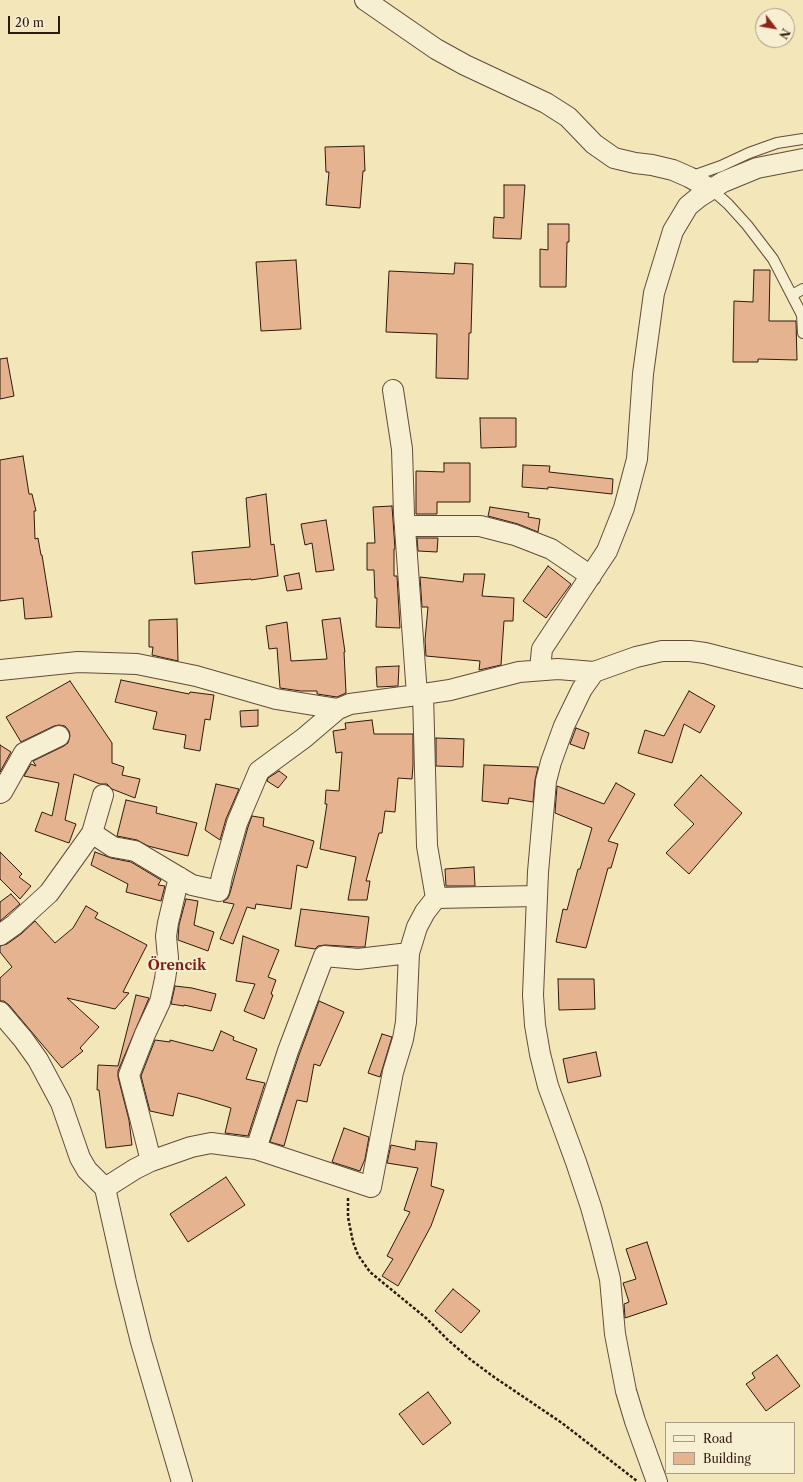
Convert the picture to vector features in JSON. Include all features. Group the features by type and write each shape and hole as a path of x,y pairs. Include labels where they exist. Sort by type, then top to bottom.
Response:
{"street":[{"path":"365,0 436,49 546,103 568,117 594,144 614,158 673,170 711,189"},
{"path":"540,669 542,649 607,551 624,508 637,459 643,374 654,293 673,231 688,206 711,189 740,174 757,168 803,159"},
{"path":"105,1188 151,1161 191,1147 211,1143 256,1149 371,1187 393,1072 403,1039 406,1022 409,953 417,927 425,912 436,898 427,846 420,695 405,526 402,449 393,390"},
{"path":"405,526 480,526 516,535 552,549 591,576"},
{"path":"92,833 113,847 135,851 192,885 219,891 237,823 259,771 304,738 338,709 350,704 450,690 505,675 540,669 594,672 642,655 662,651 705,653 803,678"},
{"path":"0,670 78,662 137,664 196,676 276,698 338,709"},
{"path":"594,672 569,713 551,762 545,789 537,896 533,994 535,1025 548,1086 576,1162 601,1243 610,1279 615,1334 626,1391 657,1482"},
{"path":"0,793 24,754 59,736"},
{"path":"0,935 14,925 49,893 92,833 103,795"},
{"path":"151,1161 129,1076 145,1034 160,1002 168,958 166,936 179,877"},
{"path":"436,898 537,896"},
{"path":"256,1149 288,1050 324,956 358,959 409,953"},
{"path":"0,1012 23,1039 38,1060 61,1103 80,1158 87,1170 105,1188 139,1335 162,1418 182,1482"}],"lane":[{"path":"689,177 721,166 749,153 777,143 803,139"},
{"path":"711,189 733,209 773,259 802,315 803,333"},
{"path":"792,295 803,289"}],"path":[{"path":"350,1180 347,1204 350,1230 358,1254 370,1272 426,1318 471,1360 494,1378 562,1423 638,1482"}],"building":[{"path":"364,146 365,171 363,171 360,208 326,205 329,172 326,172 325,147"},
{"path":"504,185 525,185 521,239 493,238 494,217 504,218"},
{"path":"548,224 569,224 566,287 540,287 540,249 548,250"},
{"path":"296,260 301,329 261,331 256,262"},
{"path":"455,263 473,264 468,379 436,378 437,334 386,332 389,271 454,274"},
{"path":"754,270 770,270 769,321 796,321 797,360 758,359 758,362 733,362 734,301 753,302"},
{"path":"7,358 14,396 0,399 0,359"},
{"path":"480,418 516,418 516,447 481,448"},
{"path":"23,456 29,494 32,494 36,511 34,511 35,539 38,538 42,555 52,617 25,619 23,598 0,601 0,460"},
{"path":"444,463 470,463 470,502 437,502 437,514 416,514 416,471 444,472"},
{"path":"523,465 550,466 549,472 613,479 612,494 548,487 548,489 522,487"},
{"path":"266,494 271,545 274,544 278,576 251,580 195,584 192,552 250,547 246,498"},
{"path":"392,506 395,549 394,576 397,576 400,628 376,627 377,598 375,598 374,570 367,570 367,543 375,543 373,507"},
{"path":"490,507 529,513 528,517 540,519 538,532 518,524 488,516"},
{"path":"326,520 334,570 316,572 312,543 305,545 301,524"},
{"path":"417,538 438,538 437,552 418,551"},
{"path":"548,566 571,584 546,618 523,601"},
{"path":"299,573 302,589 287,591 284,576"},
{"path":"464,574 485,574 482,596 514,598 513,621 504,621 501,665 479,670 480,661 426,656 425,640 428,607 422,607 420,577 463,582"},
{"path":"340,618 345,652 346,693 337,697 317,694 317,691 301,691 280,688 277,648 269,649 266,626 287,622 291,661 327,659 322,620"},
{"path":"177,619 178,661 152,655 153,647 149,647 149,620"},
{"path":"399,666 398,686 377,687 376,667"},
{"path":"121,680 189,694 190,692 214,695 210,720 205,719 200,751 184,748 186,735 153,729 157,712 115,702"},
{"path":"70,681 112,743 112,763 124,767 122,775 140,779 135,798 112,789 107,784 100,784 74,774 65,820 76,824 69,843 35,831 42,812 52,816 59,783 24,776 31,764 36,766 33,761 68,743 70,736 69,731 65,726 54,726 21,742 6,717"},
{"path":"689,691 715,706 700,733 684,724 672,763 638,753 645,730 664,736"},
{"path":"258,710 258,726 241,727 240,711"},
{"path":"372,720 374,734 413,734 412,779 398,778 395,812 385,811 382,833 379,833 366,881 370,881 367,900 348,900 356,857 320,849 327,804 325,804 326,790 339,791 342,752 336,753 333,731 346,729 345,723"},
{"path":"576,728 589,733 584,749 570,744"},
{"path":"436,738 464,739 463,767 436,766"},
{"path":"0,745 11,752 0,772"},
{"path":"484,765 538,767 533,802 509,798 508,804 482,801"},
{"path":"279,771 287,777 278,788 267,781 268,778"},
{"path":"701,775 742,813 689,874 666,853 694,824 674,805"},
{"path":"616,783 635,794 608,841 618,844 611,868 608,868 586,948 556,942 563,909 567,910 578,869 580,869 592,828 555,813 557,786 604,804"},
{"path":"216,784 239,789 226,819 220,840 205,830"},
{"path":"126,800 157,807 156,813 197,823 188,856 148,846 137,840 117,836"},
{"path":"252,816 264,818 263,826 314,841 307,868 297,865 291,909 256,904 255,909 247,907 233,944 220,939 234,904 223,902 228,898 230,893"},
{"path":"0,852 22,874 19,877 31,886 20,899 0,879"},
{"path":"95,852 111,858 131,862 161,880 158,885 165,886 161,901 126,892 128,884 91,865"},
{"path":"474,867 475,886 446,886 445,869"},
{"path":"11,894 20,904 0,921 0,902"},
{"path":"186,899 198,901 194,925 214,932 208,951 178,940 179,925"},
{"path":"86,906 98,913 95,918 147,945 123,992 129,993 115,1009 67,998 99,1027 80,1048 83,1051 62,1068 9,1005 4,1001 0,1001 0,978 12,967 0,952 0,946 7,944 21,934 35,921 55,943 73,928"},
{"path":"301,909 369,917 365,947 325,945 318,946 315,949 295,946"},
{"path":"243,936 279,950 268,977 276,980 271,994 273,995 264,1019 244,1011 255,984 236,981"},
{"path":"558,979 594,979 595,1009 559,1010"},
{"path":"175,986 192,988 216,994 211,1011 184,1005 171,1004"},
{"path":"136,995 149,998 118,1071 118,1077 129,1120 132,1145 106,1148 99,1090 97,1090 98,1065 118,1066"},
{"path":"319,1001 344,1012 320,1066 314,1064 307,1102 297,1100 284,1146 270,1142 299,1055"},
{"path":"221,1031 234,1037 233,1040 257,1049 246,1079 265,1083 248,1136 225,1133 231,1108 198,1098 178,1093 173,1116 150,1111 141,1076 155,1040 170,1042 170,1040 213,1051"},
{"path":"382,1034 392,1037 380,1077 368,1073"},
{"path":"596,1052 601,1076 568,1083 563,1059"},
{"path":"344,1128 369,1137 365,1159 360,1171 332,1162"},
{"path":"416,1141 437,1143 431,1186 444,1190 431,1226 398,1286 382,1276 393,1259 387,1256 410,1212 404,1210 418,1168 387,1163 391,1145 415,1150"},
{"path":"226,1177 245,1205 188,1242 170,1214"},
{"path":"647,1242 667,1304 625,1318 624,1304 629,1302 623,1283 636,1279 626,1249"},
{"path":"453,1289 480,1311 461,1333 435,1311"},
{"path":"777,1355 800,1386 766,1411 746,1384 755,1378 752,1373"},
{"path":"428,1392 451,1423 423,1445 399,1414"}],"district":[{"name":"Örencik","path":"177,966"}]}
